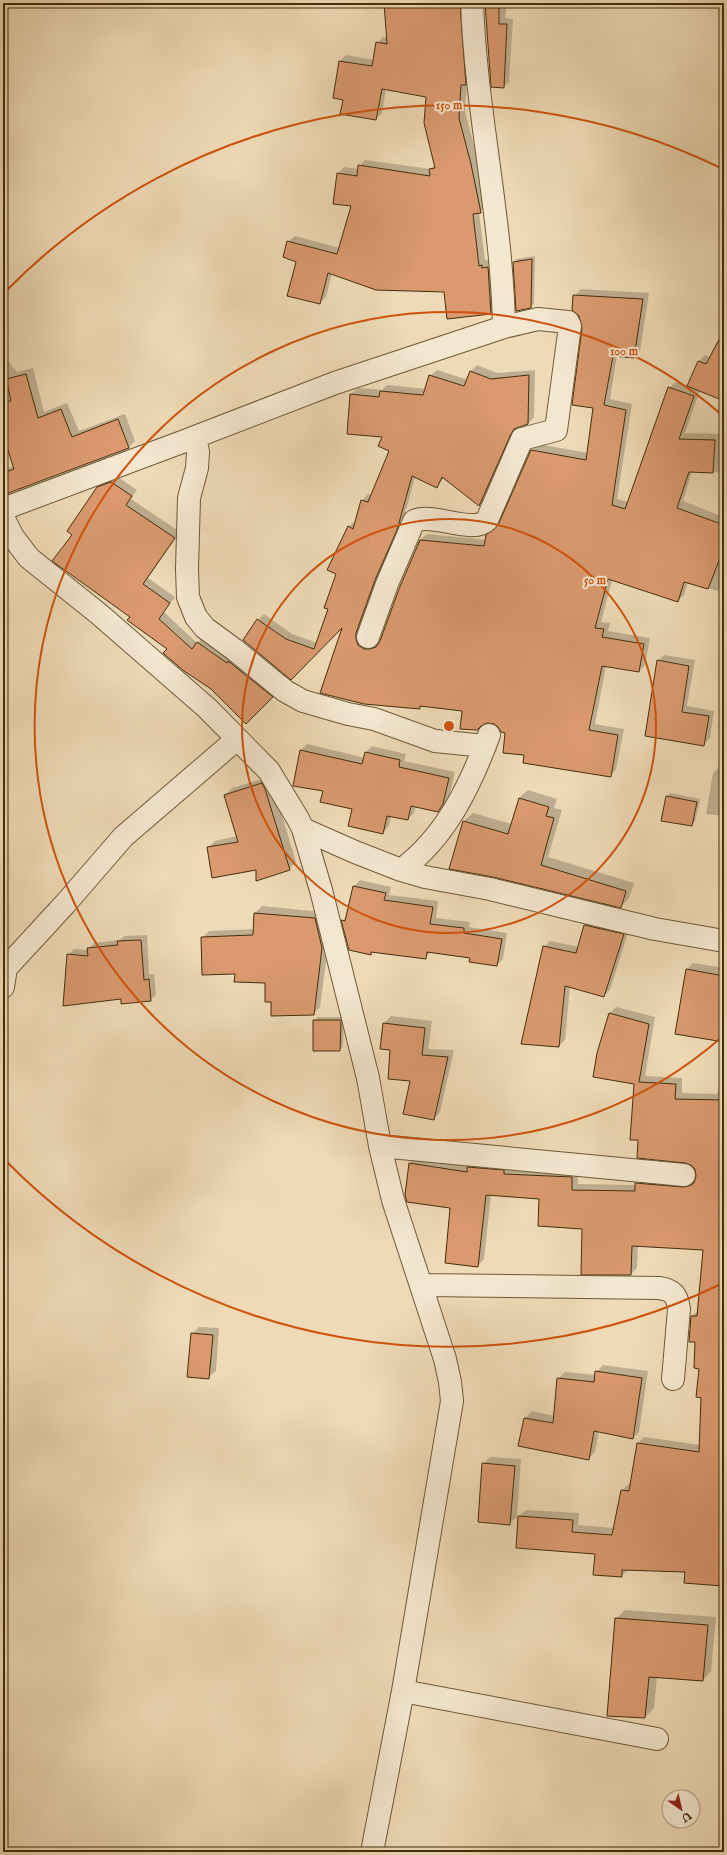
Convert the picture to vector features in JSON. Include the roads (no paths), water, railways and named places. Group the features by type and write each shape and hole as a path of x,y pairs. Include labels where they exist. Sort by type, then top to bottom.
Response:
{"street":[{"path":"472,3 473,46 494,197 504,291 504,327"},
{"path":"3,509 335,383 504,327 538,319 565,321 569,324 557,427 554,431 521,440 487,520 482,524 462,524 422,518 414,522 387,584 368,637"},
{"path":"188,440 198,452 197,468 190,498 187,568 188,597 196,617 205,628 235,650 285,691 303,702 374,719 435,741 486,745 473,778 452,816 437,836 420,854 401,870"},
{"path":"3,517 13,537 29,558 99,614 207,708 269,771 303,829 321,890 368,1078 380,1146 393,1200 412,1263 422,1285 445,1359 452,1401 403,1691 372,1852"},
{"path":"3,987 6,968 66,903 123,837 243,745"},
{"path":"303,829 355,852 401,870 425,877 490,889 654,929 724,941"},
{"path":"380,1146 684,1175"},
{"path":"422,1285 659,1288 670,1290 677,1298 679,1309 673,1379"},
{"path":"403,1691 657,1739"}]}
